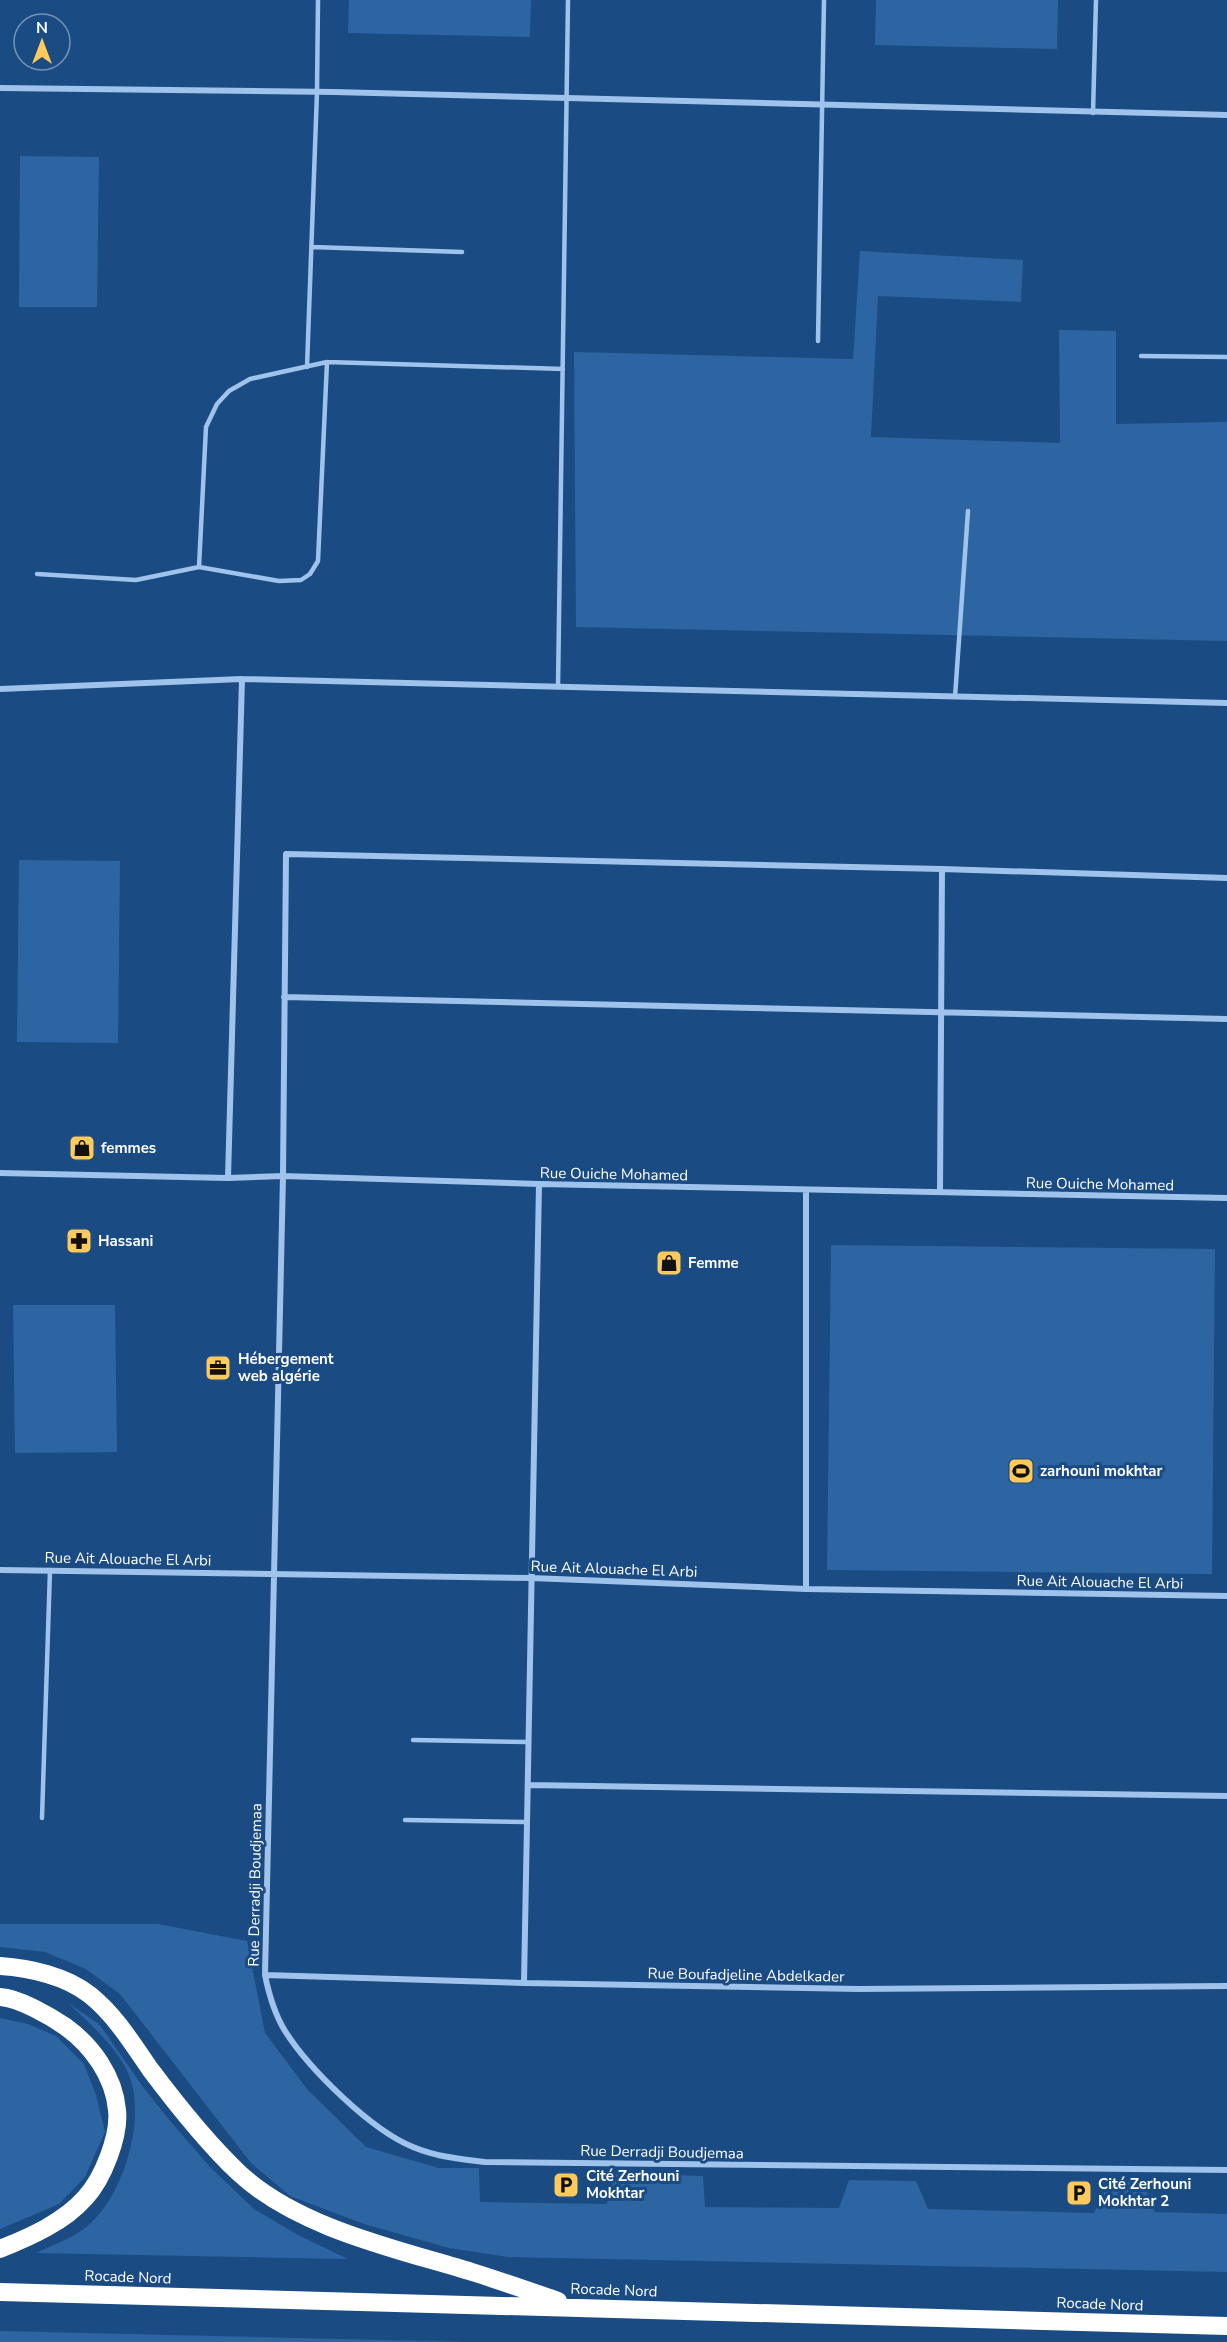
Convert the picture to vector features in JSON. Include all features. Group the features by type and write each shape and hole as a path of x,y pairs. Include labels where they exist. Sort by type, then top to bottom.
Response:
{"highway":[{"path":"0,1966 36,1971 56,1977 88,1994 113,2018 189,2118 239,2173 266,2195 350,2235 577,2307"},
{"path":"0,1997 31,2007 55,2019 79,2037 111,2084 118,2111 113,2145 102,2174 86,2198 62,2218 0,2249"},
{"name":"Rocade Nord","path":"0,2292 1227,2326"}],"street":[{"path":"0,88 317,92 1227,115"},
{"path":"228,1178 242,679"},
{"path":"0,689 242,679 1227,703"},
{"name":"Rue Derradji Boudjemaa","path":"942,869 286,854 283,1176 265,1975 271,2002 285,2031 320,2074 383,2131 412,2147 444,2158 485,2162 1227,2170"},
{"path":"940,1192 942,869 1227,878"},
{"path":"284,997 1227,1019"},
{"name":"Rue Ouiche Mohamed","path":"0,1173 228,1178 283,1176 539,1184 1227,1198"},
{"path":"524,1983 539,1184"},
{"path":"806,1190 806,1589"},
{"name":"Rue Ait Alouache El Arbi","path":"0,1570 531,1578 806,1589 1227,1596"},
{"path":"529,1785 1227,1796"},
{"name":"Rue Boufadjeline Abdelkader","path":"265,1975 524,1983 859,1989 1227,1986"}],"lane":[{"path":"307,367 318,0"},
{"path":"558,687 568,0"},
{"path":"818,341 824,0"},
{"path":"1093,113 1096,0"},
{"path":"312,247 462,252"},
{"path":"1141,356 1227,357"},
{"path":"199,567 206,427 217,404 229,391 250,379 327,362 563,369"},
{"path":"37,573 136,580 199,567 279,581 301,580 310,574 318,561 327,362"},
{"path":"955,696 968,511"},
{"path":"42,1818 50,1570"},
{"path":"413,1740 527,1742"},
{"path":"405,1820 526,1822"}],"shaded area":[{"path":"349,0 531,0 530,37 348,33"},
{"path":"876,0 1058,0 1057,49 875,45"},
{"path":"20,156 99,157 97,307 19,307"},
{"path":"860,251 1023,260 1021,302 878,296 871,437 1060,443 1059,330 1116,331 1116,424 1227,422 1227,641 576,627 574,352 853,359"},
{"path":"19,860 120,861 118,1043 17,1042"},
{"name":"zarhouni mokhtar","path":"831,1245 1215,1249 1212,1574 827,1570"},
{"path":"13,1305 115,1305 117,1452 15,1453"},
{"path":"0,1924 158,1924 247,1941 265,2033 307,2089 366,2147 439,2168 479,2168 480,2202 607,2204 609,2173 703,2176 705,2207 839,2208 849,2180 916,2181 928,2209 1094,2213 1109,2181 1142,2181 1155,2212 1227,2214 1227,2272 508,2257 449,2248 364,2224 290,2196 251,2163 120,1994 86,1969 45,1952 0,1947"},
{"path":"67,2002 100,2025 143,2087 171,2122 210,2167 254,2209 298,2235 348,2259 36,2253 81,2231 95,2219 108,2202 126,2163 135,2120 135,2099 127,2070 113,2048"},
{"path":"0,2018 28,2024 56,2036 84,2064 96,2095 105,2132 85,2177 59,2204 0,2229"},
{"path":"0,2331 468,2342 0,2342"}],"place":[{"name":"femmes","path":"82,1148"},
{"name":"Hassani","path":"79,1241"},
{"name":"Femme","path":"669,1263"},
{"name":"Hébergement web algérie","path":"218,1368"},
{"name":"zarhouni mokhtar","path":"1021,1471"},
{"name":"Cité Zerhouni Mokhtar","path":"566,2185"},
{"name":"Cité Zerhouni Mokhtar 2","path":"1079,2193"}]}
